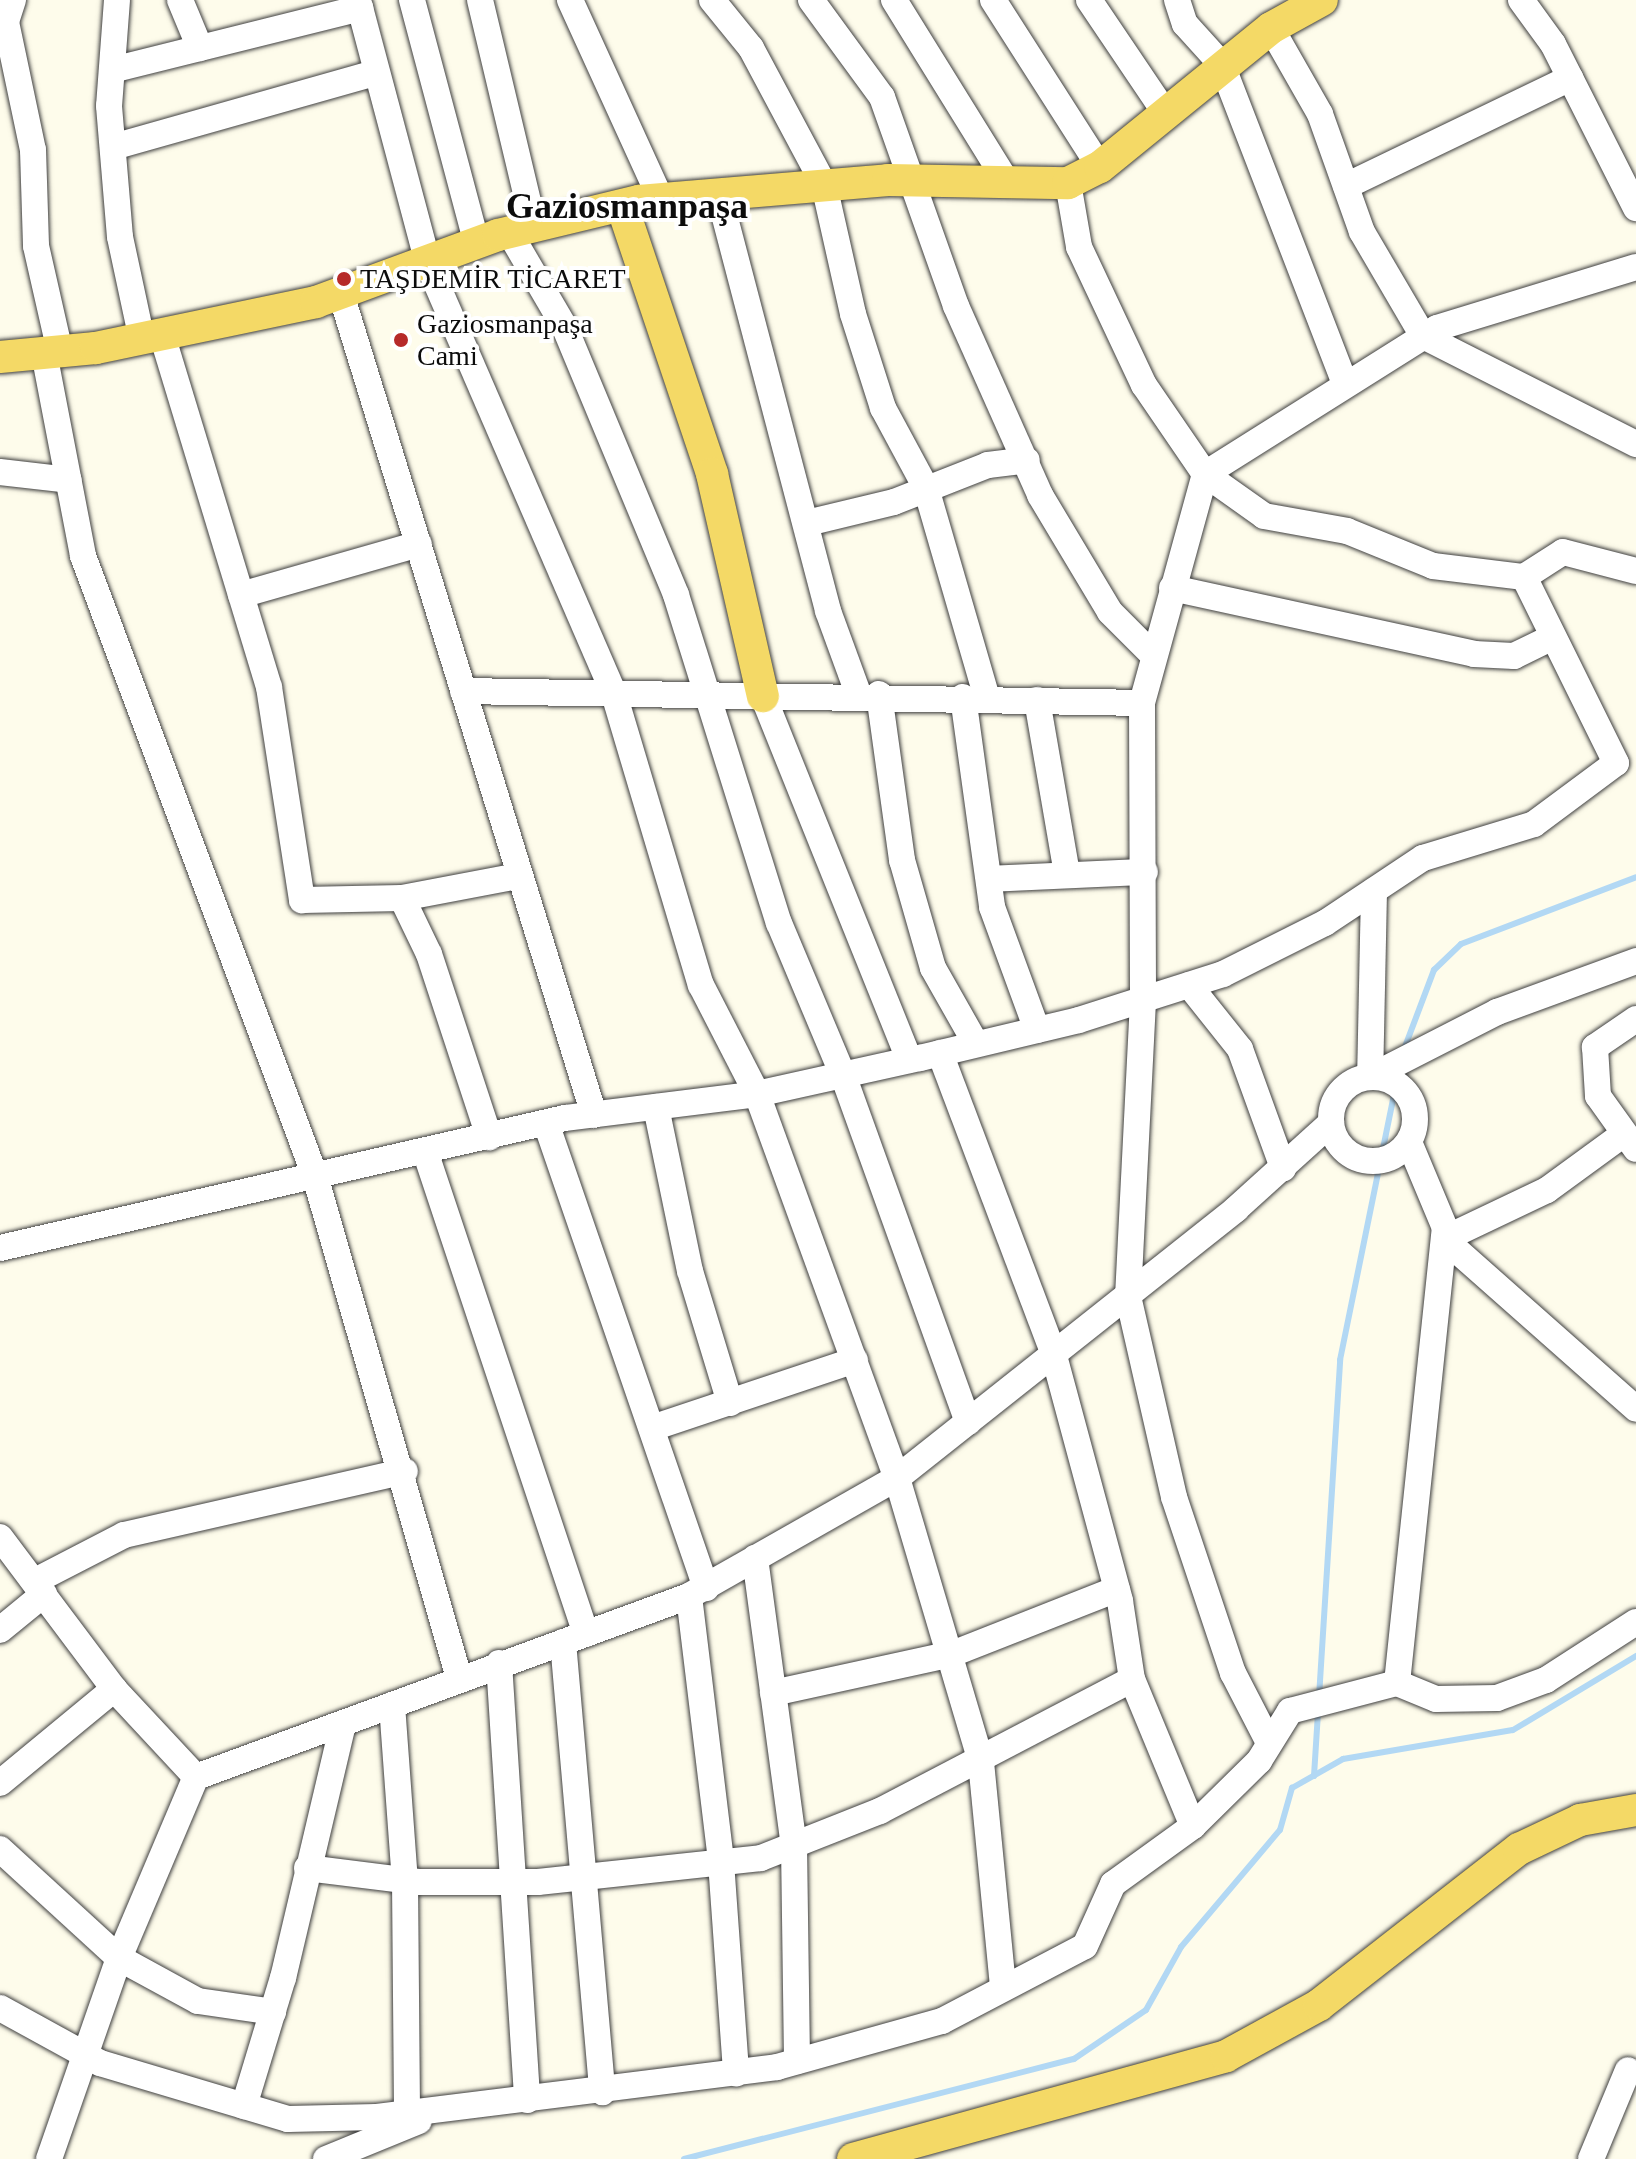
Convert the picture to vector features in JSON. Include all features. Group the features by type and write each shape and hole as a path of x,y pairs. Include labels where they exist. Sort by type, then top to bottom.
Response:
{"main road":[{"path":"0,357 52,353 152,338 341,294 522,229 622,206 824,185 913,180 1068,183 1100,167 1164,111 1271,28 1322,0"},
{"path":"622,206 712,474 763,696"},
{"path":"853,2159 1226,2056 1319,2005 1519,1849 1580,1820 1636,1810"}],"street":[{"path":"13,0 6,22 33,150 36,246 69,480 83,556 315,1176 405,1471 459,1678"},
{"path":"117,0 112,70 113,147 120,237 269,687 302,900 402,898 518,876"},
{"path":"180,0 200,48"},
{"path":"412,0 477,244"},
{"path":"480,0 522,229 676,595 779,923 843,1075 968,1422"},
{"path":"570,0 661,200"},
{"path":"712,0 751,48 824,185 883,408 926,488 975,697 989,879 1037,1030"},
{"path":"811,0 882,97 956,306 1027,460 1110,612 1154,656"},
{"path":"894,0 1007,182"},
{"path":"993,0 1100,167"},
{"path":"1089,0 1164,111"},
{"path":"1177,0 1185,24 1222,65 1345,383"},
{"path":"1521,0 1570,78 1636,208"},
{"path":"112,70 359,4 428,264 614,694 701,985 757,1094 897,1478 952,1654 981,1762 1003,1985"},
{"path":"1271,28 1320,114 1362,232 1423,336 1636,444"},
{"path":"113,147 375,73"},
{"path":"1346,186 1570,78"},
{"path":"1068,183 1079,247 1144,385 1205,474 1264,516 1347,531 1433,566 1524,577 1563,552 1636,571"},
{"path":"719,195 807,523 869,694 902,860 933,968 976,1044"},
{"path":"1267,1739 1233,1673 1174,1497 1128,1296 1143,1001 1145,872 1142,703 1205,474 1423,336 1636,267"},
{"path":"341,294 594,1115"},
{"path":"807,523 1027,460"},
{"path":"0,472 69,480"},
{"path":"241,595 419,544"},
{"path":"0,1248 546,1123 757,1094 843,1075 1037,1030 1189,985 1325,923 1423,858 1534,824 1626,760 1553,637 1524,577"},
{"path":"1172,588 1474,654 1514,656 1553,637"},
{"path":"463,691 706,698 869,694 1142,703"},
{"path":"763,696 909,1060"},
{"path":"1037,700 1067,874"},
{"path":"989,879 1145,872"},
{"path":"1370,1077 1374,891"},
{"path":"402,898 429,954 489,1137"},
{"path":"49,2159 83,2054 119,1958 196,1777 698,1592 897,1478 1053,1352 1128,1296 1283,1168 1331,1123 1337,1097 1497,1012 1636,961"},
{"path":"1189,985 1240,1049 1283,1168"},
{"path":"1444,1239 1547,1190 1628,1143 1598,1096 1595,1047 1636,1019"},
{"path":"940,1053 1053,1352 1117,1589 1132,1679 1193,1826"},
{"path":"1331,1123 1341,1147 1363,1160 1389,1159 1409,1142 1416,1117 1406,1092 1370,1077"},
{"path":"656,1107 690,1271 730,1403"},
{"path":"546,1123 652,1428 698,1592 736,2073"},
{"path":"1397,1683 1444,1239 1433,1187 1409,1142"},
{"path":"425,1151 575,1638 586,1876 602,2092"},
{"path":"1444,1239 1636,1409"},
{"path":"652,1428 855,1360"},
{"path":"0,1630 40,1587 124,1535 405,1471"},
{"path":"0,1537 114,1689 196,1777"},
{"path":"755,1558 794,1845 797,2061"},
{"path":"773,1693 952,1654 1117,1589"},
{"path":"5,2019 83,2054 288,2119 407,2113 602,2092 797,2061 942,2021 1003,1985 1085,1946 1113,1884 1193,1826 1259,1761 1267,1739 1290,1711 1397,1683 1436,1699 1497,1698 1546,1680 1636,1622"},
{"path":"499,1663 527,2100"},
{"path":"307,1868 405,1881 514,1882 721,1862 794,1845 981,1762 1132,1679"},
{"path":"0,1783 114,1689"},
{"path":"392,1705 405,1881 407,2113"},
{"path":"244,2106 273,2012 343,1724"},
{"path":"0,1849 119,1958 198,2001 273,2012"},
{"path":"1591,2159 1628,2070"},
{"path":"326,2159 450,2109"}],"waterway":[{"path":"1403,1052 1434,970 1461,944 1636,877"},
{"path":"1319,1697 1340,1360 1399,1071"},
{"path":"684,2159 1074,2059 1146,2010 1181,1947 1280,1830 1292,1788 1343,1759 1513,1730 1636,1656"},
{"path":"1314,1776 1318,1712"}],"place":[{"name":"TAŞDEMİR TİCARET","path":"344,279"},
{"name":"Gaziosmanpaşa Cami","path":"401,340"}],"district":[{"name":"Gaziosmanpaşa","path":"627,207"}]}
